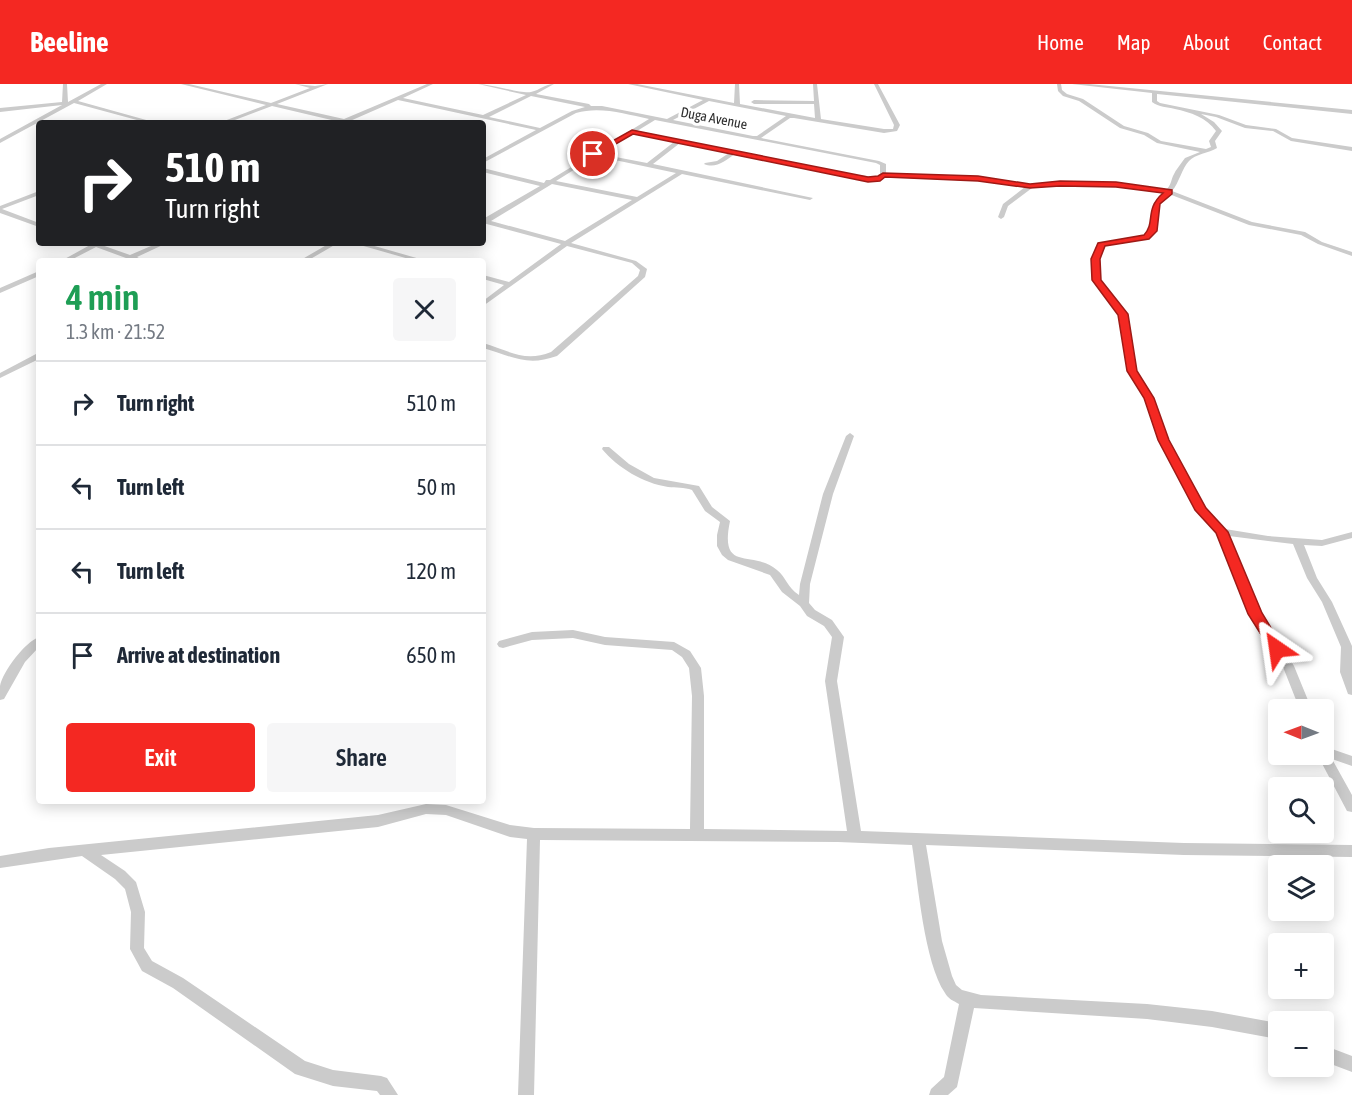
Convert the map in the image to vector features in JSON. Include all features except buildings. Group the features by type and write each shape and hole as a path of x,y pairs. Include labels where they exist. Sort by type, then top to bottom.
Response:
{"street":[{"path":"65,84 65,104"},
{"path":"38,120 105,84"},
{"path":"183,84 334,120"},
{"path":"297,84 315,88"},
{"path":"230,120 326,84"},
{"path":"346,120 431,84"},
{"path":"484,84 594,108"},
{"path":"484,117 552,84"},
{"path":"630,84 737,103 794,116 884,131 895,130 897,125 876,84"},
{"path":"737,84 737,103"},
{"path":"815,84 818,119"},
{"path":"1059,84 1060,91 1065,96 1081,100 1127,130 1146,134 1159,142 1206,151"},
{"path":"1074,84 1352,112"},
{"path":"1135,84 1142,92"},
{"path":"1154,93 1155,102 1209,120 1218,127 1219,131 1212,141 1214,148 1186,159 1169,192 1156,204 1153,231 1146,237 1101,244 1096,259 1097,280 1123,314 1132,371 1149,398 1164,440 1201,510 1222,532 1255,614 1288,666 1302,699"},
{"path":"396,98 542,130"},
{"path":"668,122 709,99"},
{"path":"74,101 141,120"},
{"path":"737,103 817,103"},
{"path":"0,110 65,104"},
{"name":"Duga Avenue","path":"486,160 580,109 594,108 759,138 788,117 794,116"},
{"path":"1183,110 1217,116 1245,126 1274,130 1291,139 1352,149"},
{"path":"486,220 653,119"},
{"path":"0,141 36,121"},
{"path":"31,124 36,125"},
{"path":"632,132 868,179 880,179 883,175 883,164 877,162 759,138 752,144"},
{"path":"648,165 678,142"},
{"path":"707,164 719,163 745,148"},
{"path":"593,154 810,198"},
{"path":"486,156 491,157"},
{"path":"486,171 638,199"},
{"path":"486,302 565,244 681,172"},
{"path":"883,175 978,179 1030,186 1116,185 1169,192 1251,224 1303,232 1320,243 1352,254"},
{"path":"1001,217 1005,205 1030,186"},
{"path":"2,212 36,195"},
{"path":"2,212 36,224"},
{"path":"486,222 634,262 644,268 641,277 554,354 542,360 524,360 486,346"},
{"path":"69,258 90,246"},
{"path":"99,246 131,257 157,246"},
{"path":"308,258 330,246"},
{"path":"367,246 413,258"},
{"path":"0,291 36,274"},
{"path":"486,278 509,284"},
{"path":"0,376 36,358"},
{"path":"804,603 805,584 828,494 850,436"},
{"path":"606,449 616,459 639,474 665,483 696,488 702,502 725,521 721,546 728,556 740,563 771,571 780,579 786,591 804,603 811,613 828,623 838,637 831,681 855,837"},
{"path":"1222,532 1322,543 1352,535"},
{"path":"1297,541 1312,578 1327,602 1347,647 1352,691"},
{"path":"503,644 532,636 573,634 605,641 674,646 686,654 695,668 698,696 697,835"},
{"path":"0,696 20,660 36,643"},
{"path":"1334,755 1352,761"},
{"path":"1330,765 1352,807"},
{"path":"0,862 49,854 227,834 378,821 426,809 446,810 510,831 534,834 855,837 1184,849 1352,850"},
{"path":"526,1095 534,834"},
{"path":"918,839 938,956 950,989 959,996 1003,1003 1168,1011 1268,1029"},
{"path":"85,851 120,875 131,886 138,912 137,949 147,966 177,983 301,1068 333,1078 381,1084 390,1095"},
{"path":"937,1095 951,1082 968,999"},
{"path":"1334,1057 1352,1064"}],"route":[{"path":"593,154 632,132 868,179 880,179 883,175 978,179 1030,186 1116,185 1169,192 1156,204 1153,231 1146,237 1101,244 1096,259 1097,280 1123,314 1132,371 1149,398 1164,440 1201,510 1222,532 1255,614 1277,649"}]}
